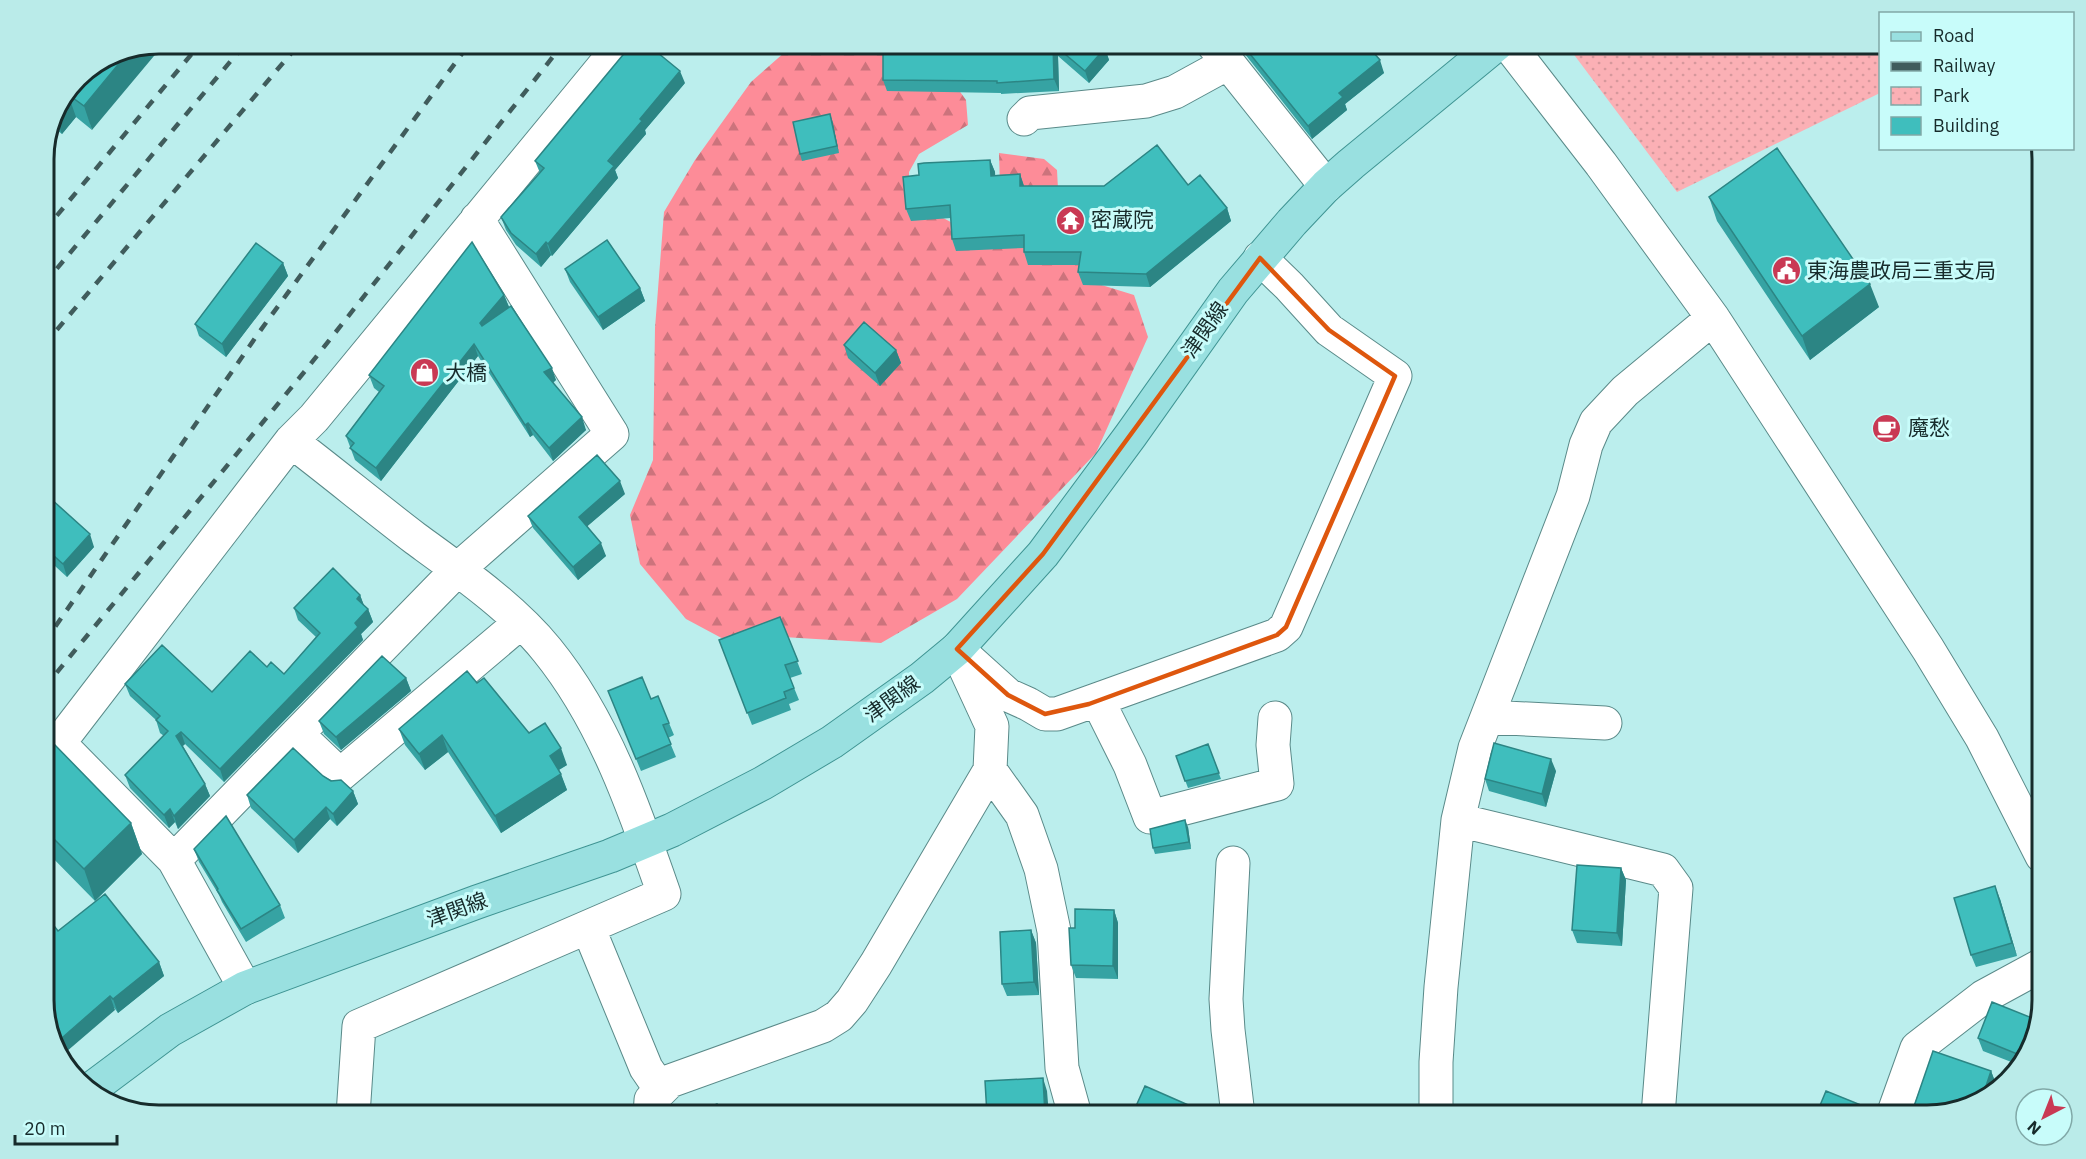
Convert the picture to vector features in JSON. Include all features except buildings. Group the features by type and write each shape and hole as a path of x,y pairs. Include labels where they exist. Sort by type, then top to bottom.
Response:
{"main road":[{"name":"津関線","path":"97,1084 170,1030 245,988 610,856 672,830 763,783 832,742 922,678 957,649 1043,554 1233,291 1260,258 1326,186 1485,54"}],"street":[{"path":"54,749 291,441 314,418 614,54"},
{"path":"1024,119 1030,113 1146,101 1175,92 1219,54"},
{"path":"1221,54 1326,186"},
{"path":"1517,54 1601,164 1713,318 1928,649 1982,738 2032,836"},
{"path":"174,860 458,569 612,434 477,219"},
{"path":"957,649 1008,695 1045,714 1057,714 1277,635 1286,627 1395,376 1329,330 1260,258"},
{"path":"1436,1105 1436,1062 1441,987 1458,820 1475,748 1573,496 1586,445 1596,422 1625,391 1713,318"},
{"path":"291,441 458,569 521,622 547,649 576,690 628,794 664,894 359,1026 354,1105"},
{"path":"297,734 340,775 521,622"},
{"path":"655,1102 670,1081 822,1026 839,1016 876,964 990,770 992,726 957,649"},
{"path":"1098,701 1130,765 1150,817 1277,784 1273,745 1275,718"},
{"path":"1487,717 1605,723"},
{"path":"54,754 174,860 245,988"},
{"path":"990,770 1022,815 1041,870 1054,931 1062,1068 1072,1105"},
{"path":"1458,820 1663,870 1676,888 1659,1105"},
{"path":"1233,863 1226,999 1237,1105"},
{"path":"588,927 646,1068 655,1102"},
{"path":"1897,1105 1917,1048 1983,997 2032,970"}],"highlighted area":[{"path":"1260,258 1329,330 1395,376 1334,521 1286,627 1277,635 1089,704 1045,714 1008,695 957,649 1043,554"}],"green space":[{"path":"783,54 903,54 945,71 966,100 968,125 919,154 909,172 909,187 932,212 975,235 1001,223 999,153 1044,159 1057,170 1061,246 1095,283 1134,295 1148,337 1096,453 957,599 881,643 767,636 729,642 686,619 640,564 630,515 653,460 655,328 664,212 695,160 751,82"},
{"path":"1574,54 1879,54 1879,93 1677,192"}],"railway":[{"path":"54,219 192,54"},
{"path":"54,272 237,54"},
{"path":"54,333 291,54"},
{"path":"54,629 260,331 462,54"},
{"path":"54,676 305,371 555,54"}],"place":[{"name":"密蔵院","path":"1070,220"},
{"name":"東海農政局三重支局","path":"1786,271"},
{"name":"大橋","path":"424,373"},
{"name":"魔愁","path":"1887,428"}]}
